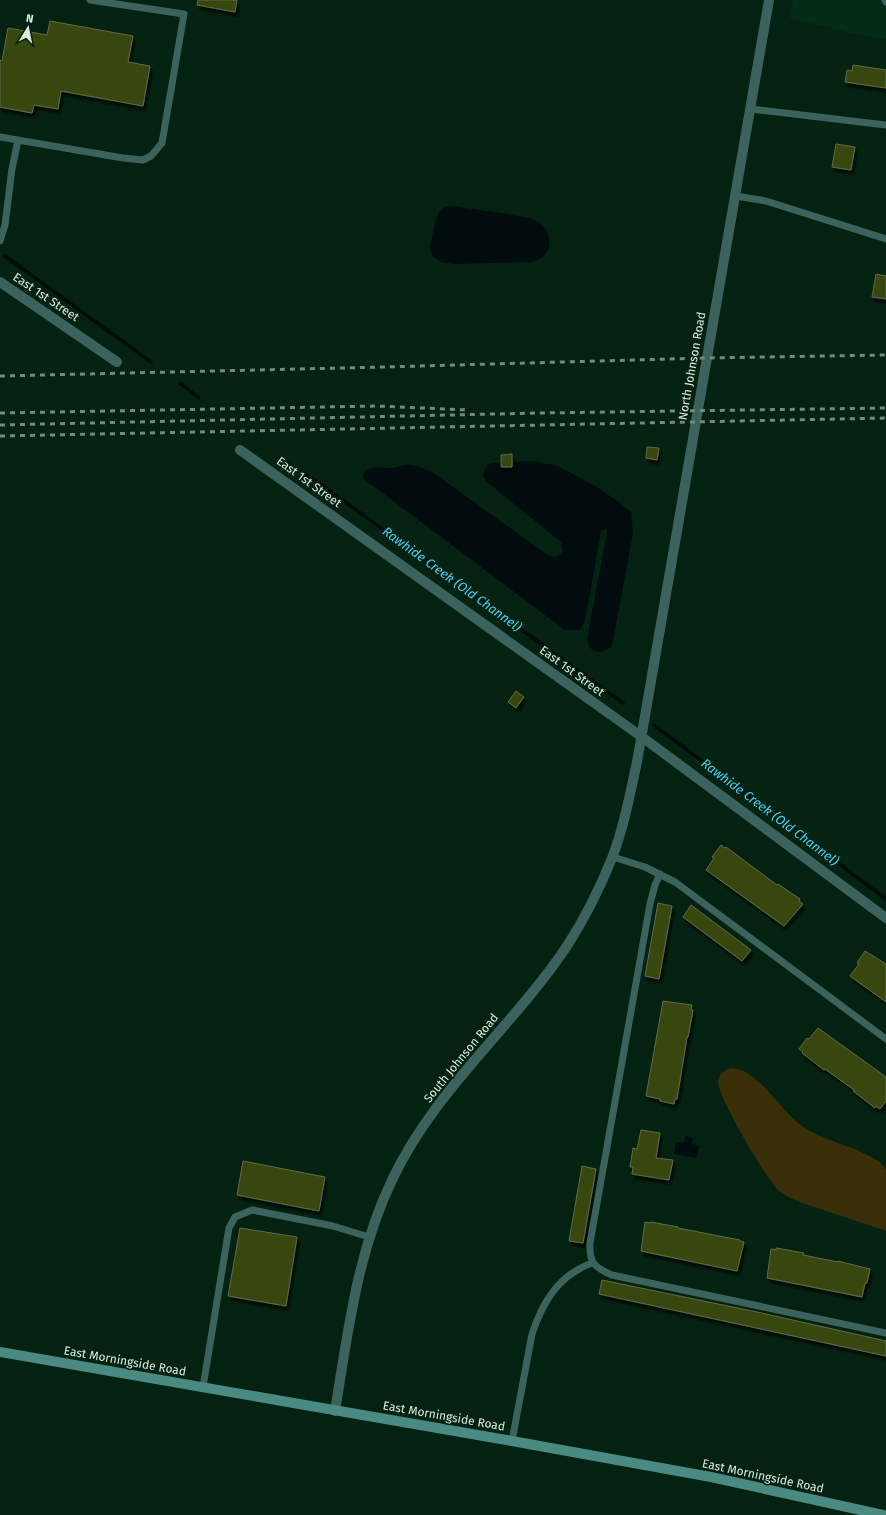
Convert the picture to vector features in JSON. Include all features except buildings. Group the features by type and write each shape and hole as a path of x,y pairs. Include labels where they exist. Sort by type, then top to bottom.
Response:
{"street":[{"name":"North Johnson Road","path":"642,737 769,0"},
{"name":"East 1st Street","path":"0,282 117,362"},
{"name":"East 1st Street","path":"240,450 642,737 886,918"},
{"name":"South Johnson Road","path":"335,1411 360,1266 369,1237 392,1180 413,1142 439,1103 546,974 567,945 597,893 613,857 629,800 642,737"},
{"name":"East Morningside Road","path":"0,1352 711,1477 883,1515"}],"lane":[{"path":"0,137 123,158 143,160 151,156 162,143 184,14 90,0"},
{"path":"751,110 886,125"},
{"path":"0,241 5,225 12,169 18,140"},
{"path":"736,196 766,201 886,239"},
{"path":"613,857 645,867 674,882 886,1039"},
{"path":"660,874 650,904 590,1242 592,1263 600,1270 612,1275 886,1333"},
{"path":"203,1388 230,1228 235,1217 252,1210 333,1226 369,1237"},
{"path":"512,1441 536,1320 549,1296 558,1284 579,1268 592,1263"}],"shaded area":[{"path":"793,0 886,0 886,39 851,33 790,18"},
{"path":"449,206 533,219 543,226 547,232 549,238 548,250 544,256 531,262 455,264 441,262 431,253 430,246 439,212"},
{"path":"532,461 558,466 597,487 631,512 633,533 612,646 604,651 593,651 588,644 587,639 607,533 606,529 601,531 585,621 580,630 565,630 364,479 363,474 369,469 373,468 394,468 409,465 432,472 549,556 553,557 560,555 563,551 561,542 487,482 483,476 485,468 492,463"},
{"path":"730,1068 749,1074 766,1089 797,1122 815,1134 865,1154 876,1160 886,1169 886,1231 799,1202 778,1190 763,1170 726,1105 718,1083 723,1072"},
{"path":"686,1136 693,1138 692,1144 699,1146 696,1158 674,1154 676,1142 684,1143"}],"waterway":[{"name":"Rawhide Creek (Old Channel)","path":"5,256 151,362"},
{"name":"Rawhide Creek (Old Channel)","path":"180,383 199,398"},
{"name":"Rawhide Creek (Old Channel)","path":"279,458 319,483 623,703"},
{"name":"Rawhide Creek (Old Channel)","path":"654,725 886,899"}],"railway":[{"path":"0,376 706,358 886,355"},
{"path":"0,413 377,406 468,410"},
{"path":"0,425 540,413 886,408"},
{"path":"0,436 886,418"}]}
